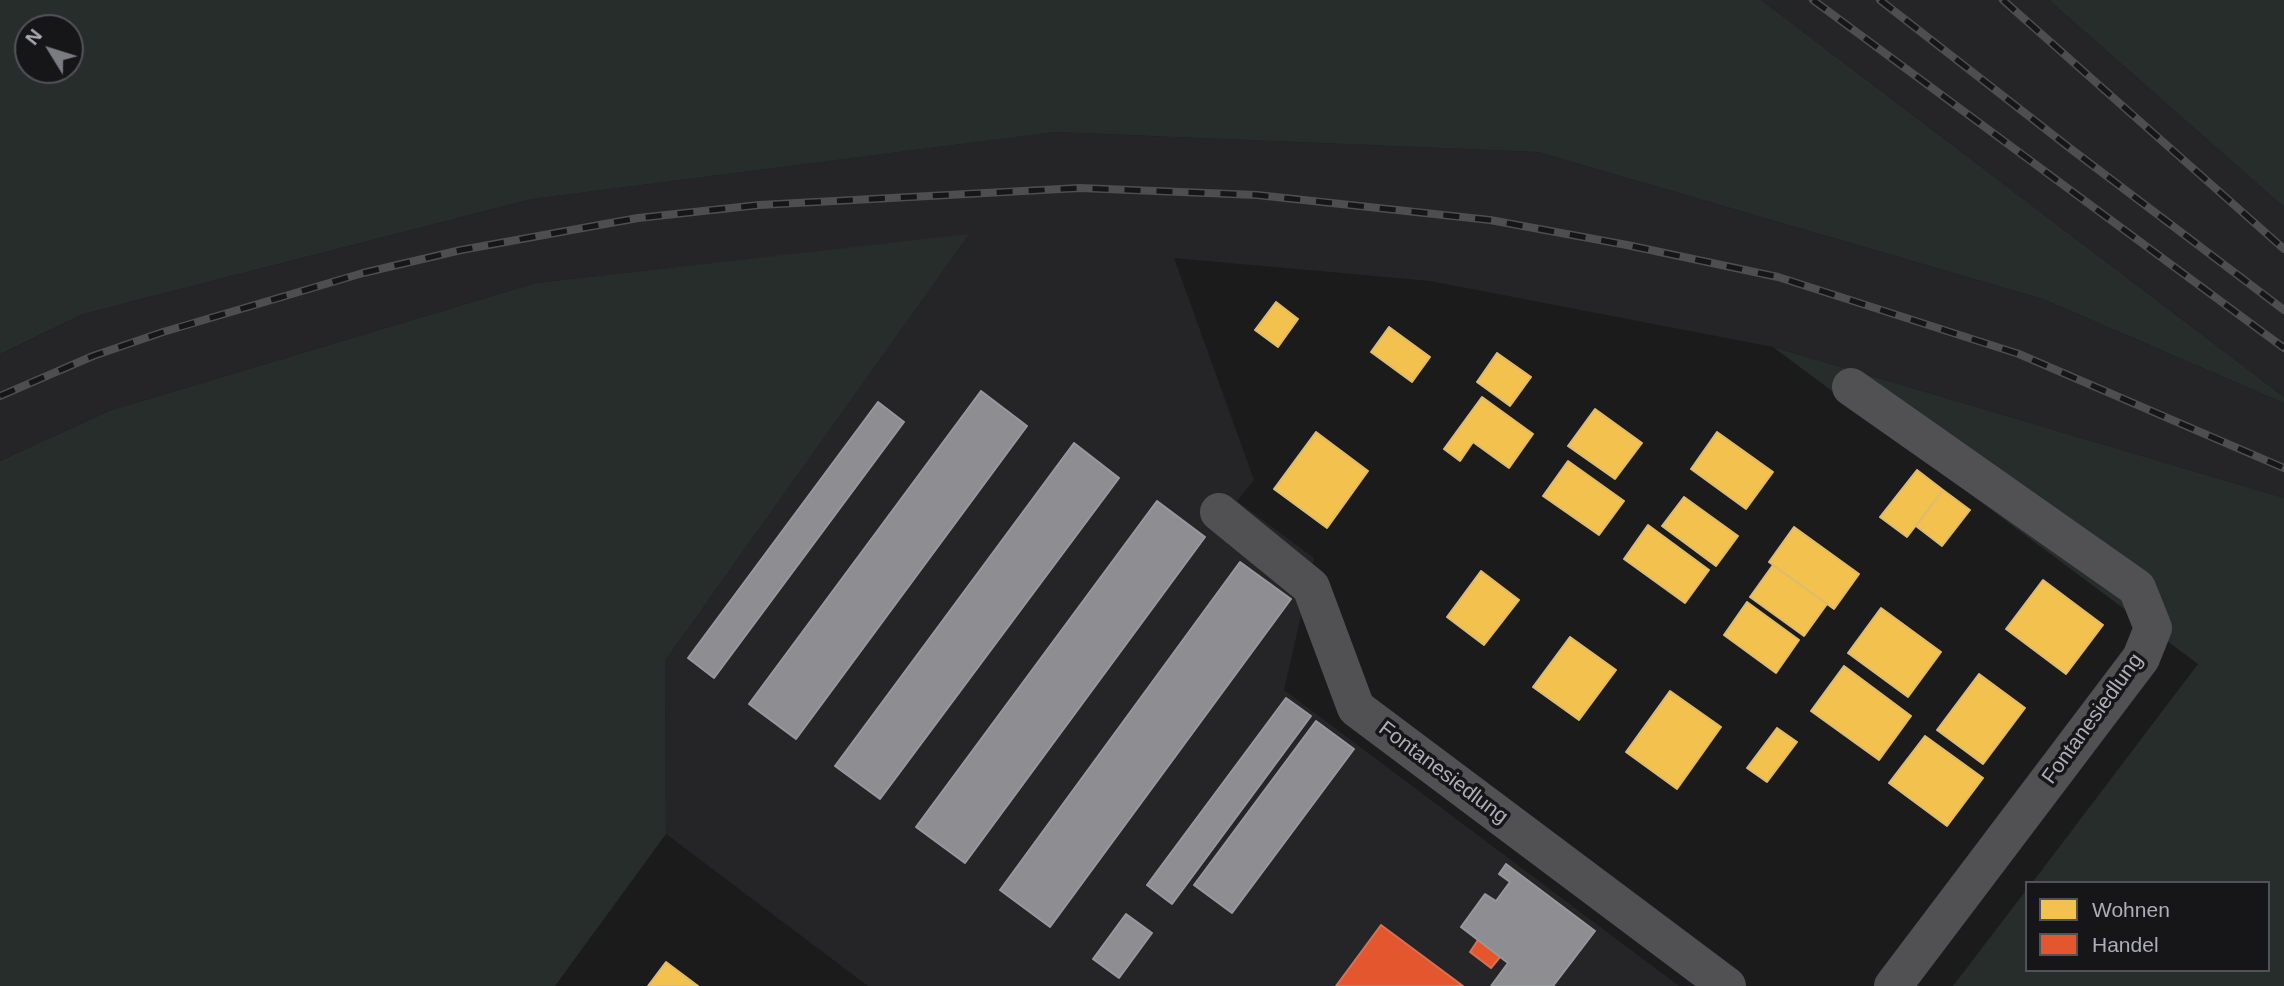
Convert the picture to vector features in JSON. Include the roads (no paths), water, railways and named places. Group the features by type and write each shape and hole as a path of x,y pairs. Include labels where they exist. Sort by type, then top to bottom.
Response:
{"street":[{"name":"Fontanesiedlung","path":"1851,387 2137,588 2153,628 2141,658 1893,986"},
{"name":"Fontanesiedlung","path":"1219,512 1311,586 1356,708 1727,986"}],"railway":[{"path":"1813,0 2284,348"},
{"path":"1880,0 2284,310"},
{"path":"2003,0 2284,249"},
{"path":"0,396 93,356 163,332 363,273 461,250 638,218 759,205 1080,188 1257,195 1490,220 1778,277 2019,354 2284,468"}]}
